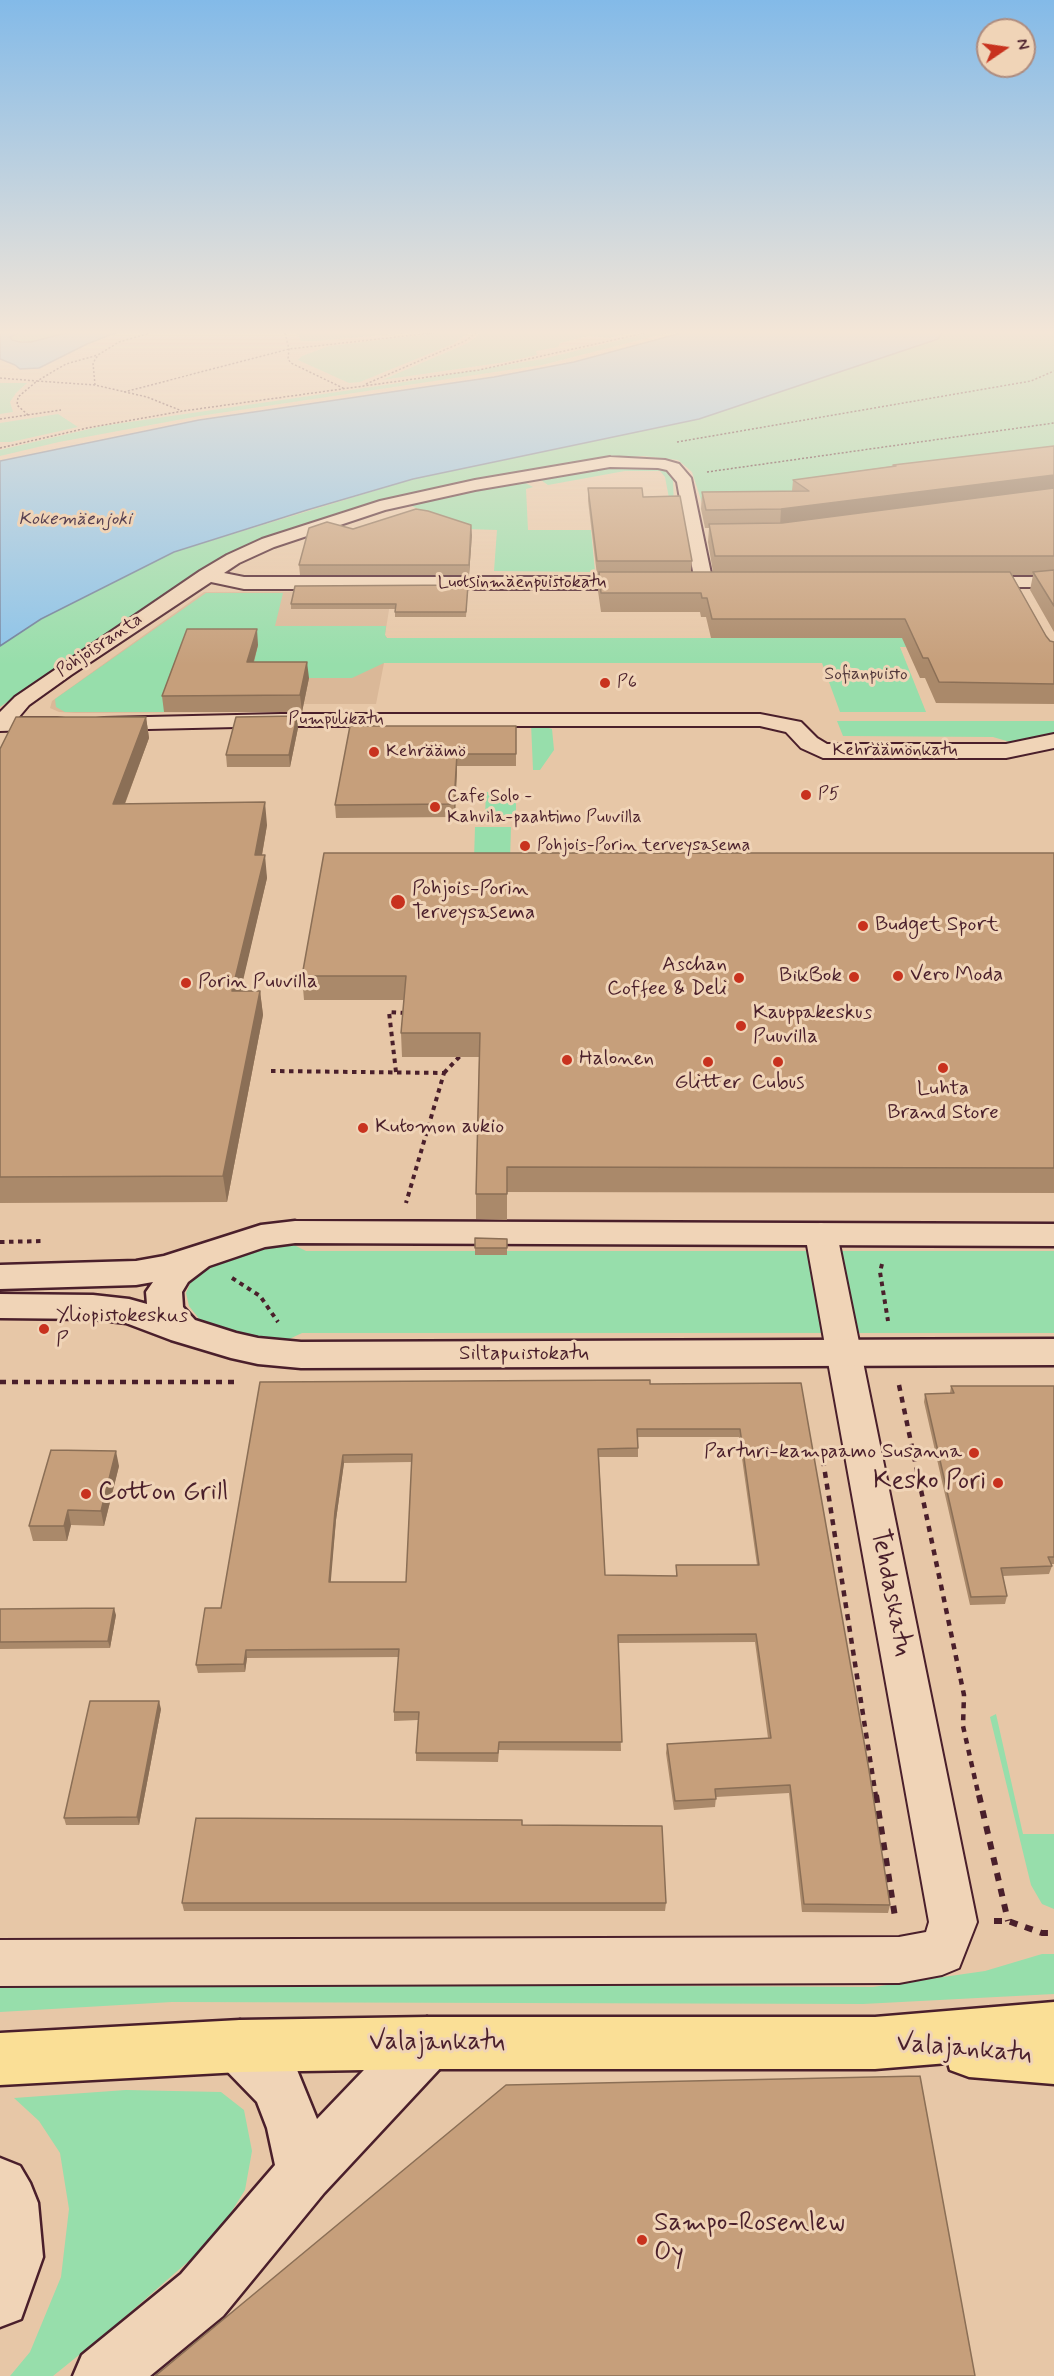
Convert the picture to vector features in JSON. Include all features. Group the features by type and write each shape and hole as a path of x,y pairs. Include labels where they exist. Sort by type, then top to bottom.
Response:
{"main road":[{"path":"0,1277 136,1273 169,1267 252,1239 295,1232 1054,1235"},
{"path":"184,1331 165,1310 164,1292 175,1274 198,1257"},
{"name":"Siltapuistokatu","path":"0,1306 93,1307 129,1311 231,1345 282,1353 1054,1353"},
{"name":"Valajankatu","path":"874,2043 1054,2028"},
{"path":"103,2376 202,2295 304,2173 428,2043"},
{"name":"Valajankatu","path":"0,2059 240,2046 428,2043 874,2043 1054,2058"},
{"path":"240,2046 276,2084 294,2128 304,2173"},
{"path":"0,2186 10,2203 14,2257 0,2298"}],"street":[{"name":"Pohjoisranta","path":"0,724 22,701 206,575 233,559 268,543 400,501 578,466 610,462 659,463 673,467 681,475"},
{"path":"681,475 685,481 704,583"},
{"path":"694,535 717,535"},
{"name":"Luotsinmäenpuistokatu","path":"206,575 244,582 657,583"},
{"path":"1014,582 1025,603"},
{"path":"954,583 1054,582"},
{"path":"680,583 728,583"},
{"name":"Pumpulikatu","path":"0,724 564,719"},
{"name":"Kehräämönkatu","path":"564,719 760,720 793,727 809,743 823,751 1006,751 1054,741"},
{"name":"Tehdaskatu","path":"0,1963 899,1960 942,1952 953,1922 821,1234"}],"path":[{"path":"0,447 20,444"},
{"path":"681,475 904,444"},
{"path":"396,1072 389,1012 409,1012"},
{"path":"405,1205 444,1073 468,1048"},
{"path":"271,1071 444,1073"},
{"path":"891,1234 880,1272 893,1354 964,1695 963,1726 1008,1921"},
{"path":"198,1257 260,1296 277,1318 283,1342 282,1353"},
{"path":"821,1451 897,1927"}],"shaded area":[{"path":"392,591 385,635 387,638 384,663 376,704 255,704 253,712 75,713 59,712 50,708 52,701 204,592"}],"green space":[{"path":"26,444 51,444 0,456 0,450"},
{"path":"540,444 1054,444 1054,455 704,509 692,472 678,460 643,456 587,462 395,498 256,541 203,568 0,707 0,646 41,619 174,552 413,479"},
{"path":"636,464 663,469 669,473 673,481 675,530 665,477 660,471 625,471 548,485 538,478 586,469"},
{"path":"522,481 533,487 526,489 528,530 591,530 595,572 494,571 497,530 467,529 409,505"},
{"name":"Sofianpuisto","path":"206,593 283,593 275,626 386,626 387,638 1019,638 1034,647 900,647 926,712 840,712 822,663 384,663 352,678 249,678 213,689 205,712 65,712 56,707 55,699"},
{"path":"837,721 1054,721 1054,733 1010,742 993,737 843,736"},
{"path":"531,723 552,729 554,750 540,770 533,770"},
{"path":"486,792 516,792 516,816 485,817"},
{"path":"475,827 511,827 510,860 474,860"},
{"path":"288,1242 306,1251 1054,1251 1054,1333 302,1333 283,1342 248,1339 220,1330 200,1320 189,1306 186,1293 192,1279 227,1257"},
{"path":"996,1714 1023,1834 1054,1834 1054,1909 1042,1904 1031,1885 990,1717"},
{"path":"1042,1954 1054,1954 1054,1994 863,2004 172,2002 0,2012 0,1983 873,1987 985,1971"},
{"path":"126,2090 221,2092 244,2110 252,2151 245,2190 215,2238 110,2330 53,2376 10,2376 30,2352 61,2277 69,2209 60,2153 39,2121 14,2098"}],"water":[{"name":"Kokemäenjoki","path":"83,444 580,444 413,479 174,552 41,619 0,646 0,461"}],"building":[{"path":"1054,446 1054,475 781,509 706,510 702,492 809,491 793,480 896,466 893,465"},
{"path":"588,488 642,488 643,497 680,496 692,561 597,561"},
{"path":"1054,488 1054,556 715,556 709,524 782,523"},
{"path":"416,509 471,525 469,565 299,565 309,528 327,522 353,529"},
{"path":"1054,570 1054,606 1033,572"},
{"path":"599,572 1010,572 1046,636 1054,642 1054,684 939,682 928,658 923,658 905,619 712,619 707,598 702,598 701,593 601,593"},
{"path":"468,585 466,612 395,612 396,604 291,604 295,586"},
{"path":"187,629 257,629 247,662 307,662 300,695 162,696"},
{"path":"297,716 289,755 226,755 236,717"},
{"name":"Porin Puuvilla","path":"16,717 146,717 113,804 265,802 255,855 265,855 232,991 260,991 223,1176 0,1177 0,749"},
{"path":"350,726 516,726 516,754 457,754 454,804 335,805"},
{"name":"Kauppakeskus Puuvilla","path":"324,853 1054,853 1054,1168 507,1167 507,1194 476,1194 480,1033 401,1033 406,976 302,976"},
{"path":"475,1238 507,1239 507,1248 475,1248"},
{"path":"650,1380 650,1384 801,1383 869,1770 890,1905 804,1904 790,1785 715,1789 716,1799 675,1801 667,1744 771,1738 756,1634 618,1635 622,1742 499,1742 498,1753 416,1753 419,1712 394,1712 399,1649 246,1650 244,1664 196,1665 205,1608 221,1608 260,1382","holes":["637,1429 740,1429 759,1565 676,1565 677,1576 605,1575 598,1449 638,1448","412,1454 406,1582 329,1582 335,1511 343,1455"]},
{"name":"Kesko Pori","path":"951,1386 1054,1386 1054,1557 1048,1557 1052,1566 1001,1568 1007,1596 971,1597 925,1394 954,1393"},
{"path":"51,1450 116,1451 101,1511 68,1510 64,1526 29,1526"},
{"path":"114,1608 108,1641 0,1642 0,1609"},
{"path":"90,1701 159,1701 137,1817 64,1818"},
{"path":"196,1818 522,1820 522,1825 662,1826 666,1903 182,1903"},
{"name":"Sampo-Rosenlew Oy","path":"920,2076 975,2376 155,2376 506,2085"}],"place":[{"name":"P6","path":"605,683"},
{"name":"Kehräämö","path":"374,752"},
{"name":"P5","path":"806,795"},
{"name":"Cafe Solo - Kahvila-paahtimo Puuvilla","path":"435,807"},
{"name":"Pohjois-Porin terveysasema","path":"525,846"},
{"name":"Pohjois-Porin Terveysasema","path":"398,902"},
{"name":"Budget Sport","path":"863,926"},
{"name":"Vero Moda","path":"898,976"},
{"name":"BikBok","path":"854,977"},
{"name":"Aschan Coffee & Deli","path":"739,978"},
{"name":"Porin Puuvilla","path":"186,983"},
{"name":"Kauppakeskus Puuvilla","path":"741,1026"},
{"name":"Halonen","path":"567,1060"},
{"name":"Glitter","path":"708,1062"},
{"name":"Cubus","path":"778,1062"},
{"name":"Luhta Brand Store","path":"943,1068"},
{"name":"Kutomon aukio","path":"363,1128"},
{"name":"Yliopistokeskus P","path":"44,1329"},
{"name":"Parturi-kampaamo Susanna","path":"974,1453"},
{"name":"Kesko Pori","path":"998,1483"},
{"name":"Cotton Grill","path":"86,1494"},
{"name":"Sampo-Rosenlew Oy","path":"642,2240"}]}
